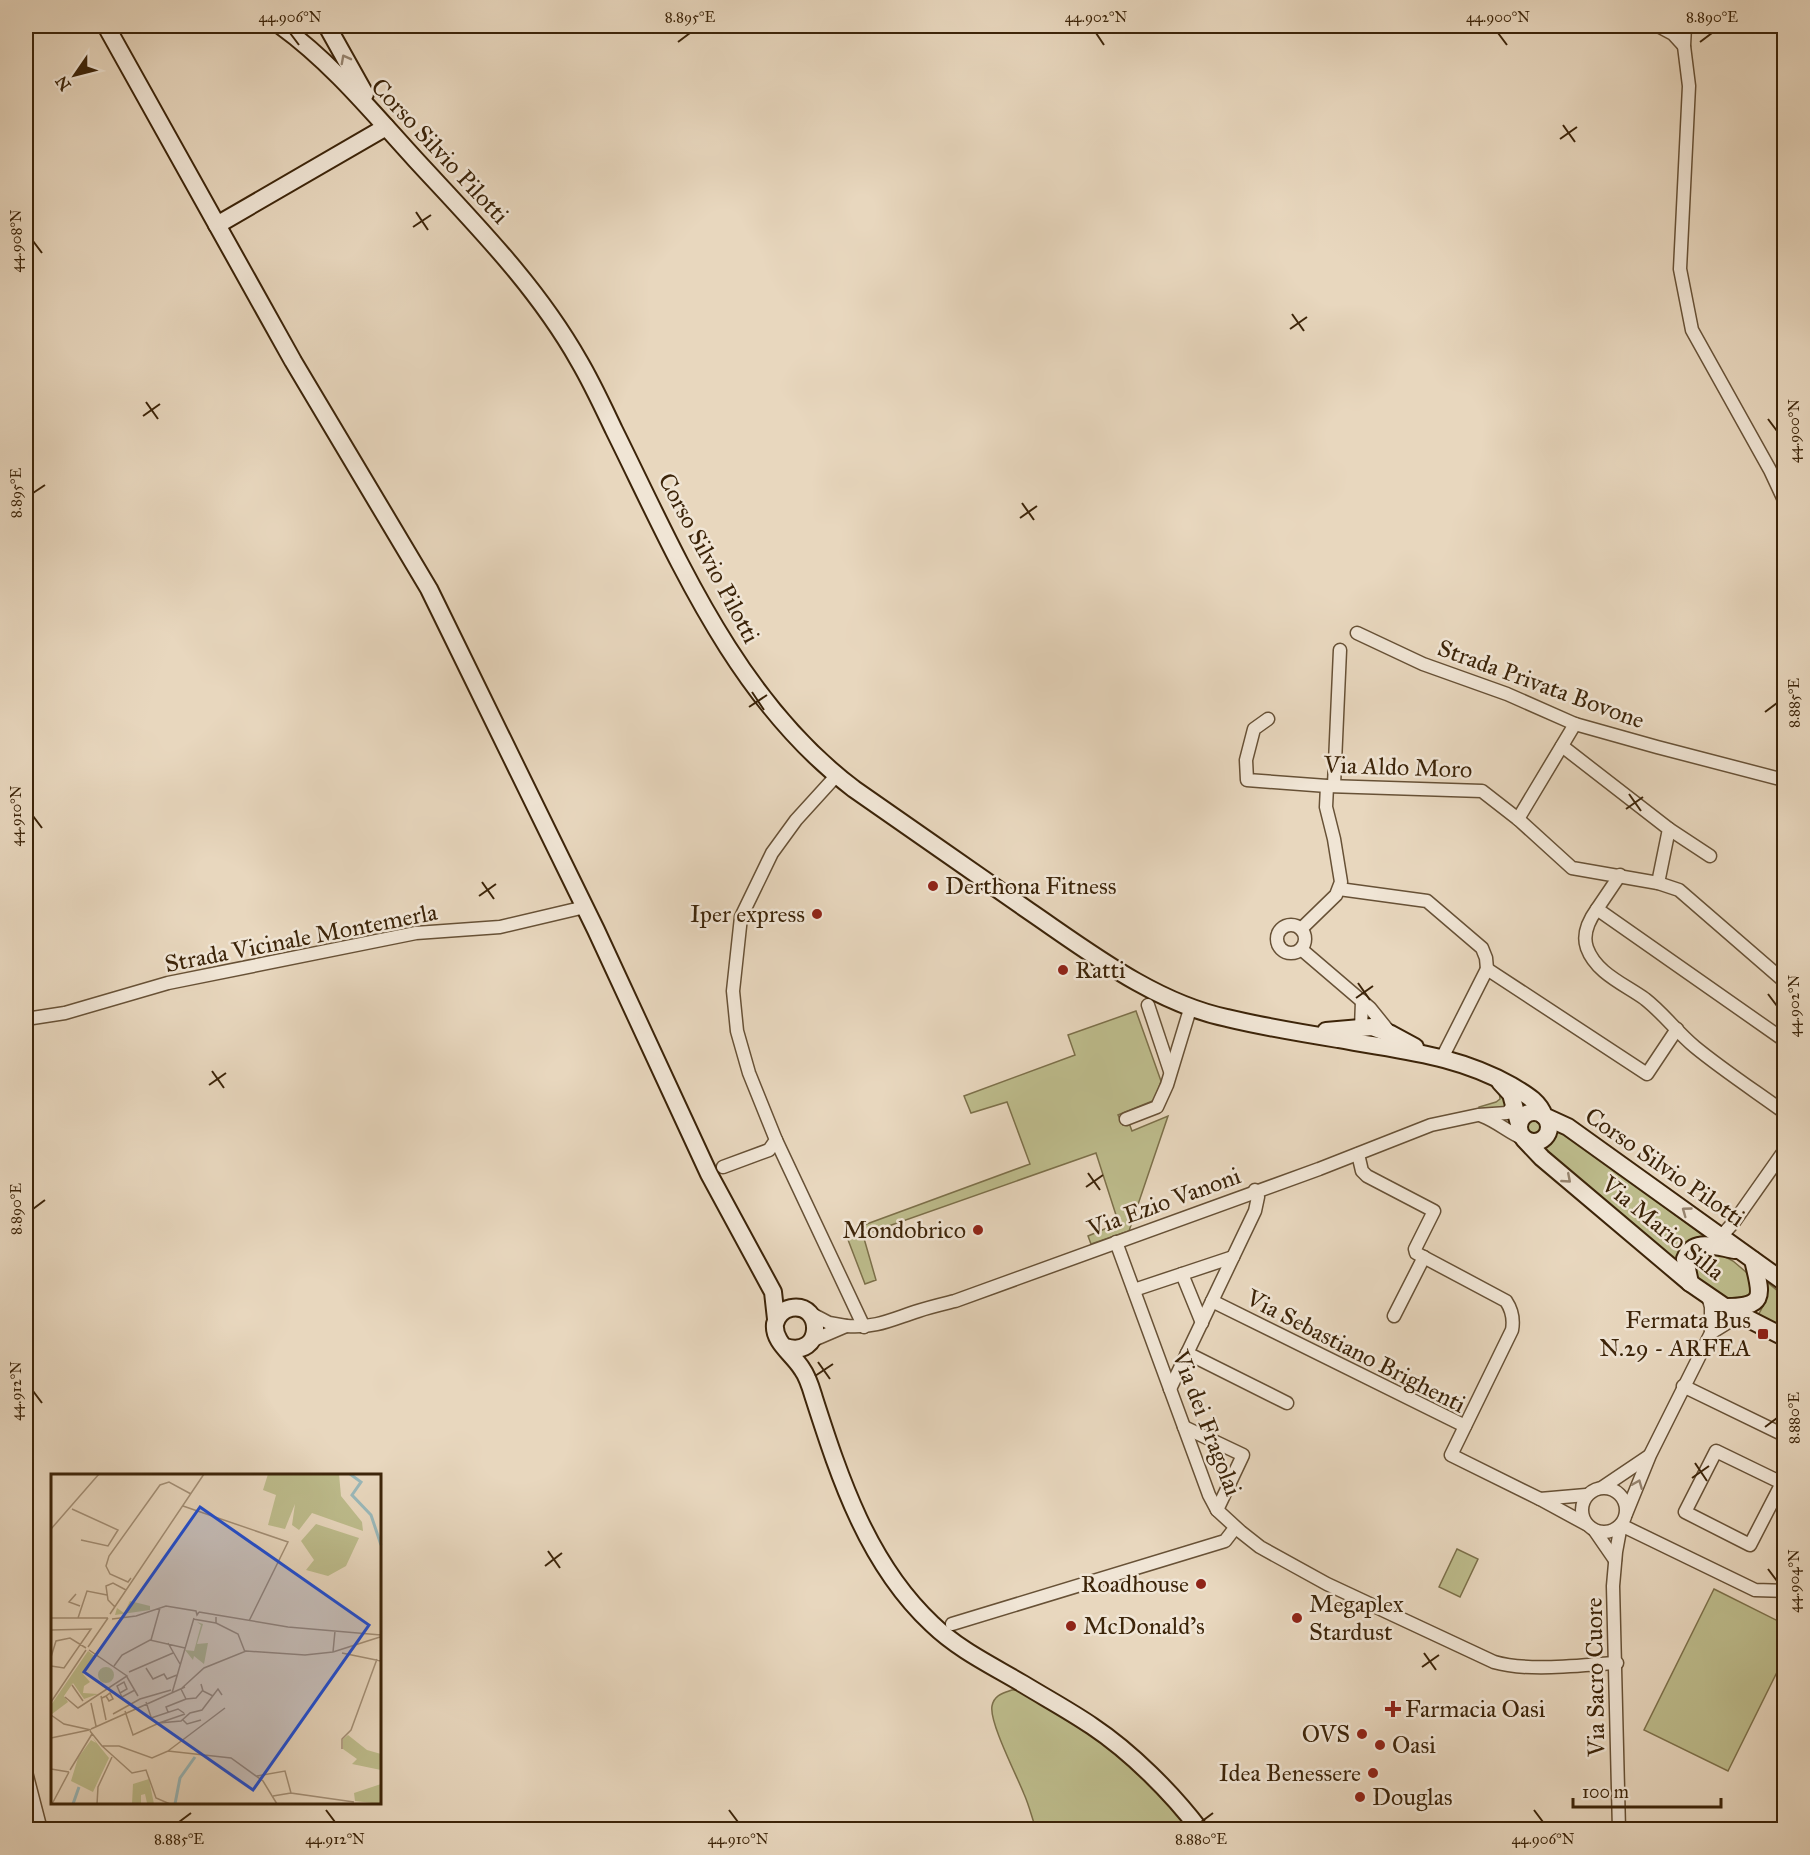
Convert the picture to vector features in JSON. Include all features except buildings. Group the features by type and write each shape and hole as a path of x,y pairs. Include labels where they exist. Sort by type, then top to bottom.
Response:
{"main road":[{"path":"106,26 293,361 429,589 585,907 709,1174 773,1292 776,1305 774,1329 776,1336 804,1371 837,1470 886,1570 906,1598 963,1650 1094,1728 1158,1783 1185,1809 1200,1830"},
{"name":"Corso Silvio Pilotti","path":"281,26 298,35 337,75 511,264 550,314 580,362 700,603 740,666 782,723 836,776 1099,959 1166,997 1224,1018 1301,1033 1366,1039 1468,1065 1495,1077 1526,1095 1541,1107 1549,1123 1546,1137 1534,1142 1522,1131 1511,1094 1495,1077"},
{"path":"298,35 315,36 321,26"},
{"path":"217,225 386,128 327,26"},
{"path":"1366,1039 1380,1039 1385,1031"},
{"name":"Corso Silvio Pilotti","path":"1385,1031 1424,1053"},
{"path":"1522,1131 1527,1113 1536,1112 1545,1116"},
{"name":"Corso Silvio Pilotti","path":"1545,1116 1568,1127 1716,1241"},
{"name":"Via Mario Silla","path":"1522,1131 1542,1158 1690,1283 1732,1311 1785,1337"},
{"path":"1690,1283 1685,1265 1687,1253 1697,1245 1716,1241 1748,1256 1760,1288 1757,1300 1732,1311"},
{"name":"Corso Silvio Pilotti","path":"1748,1256 1785,1282"},
{"path":"761,1268 776,1287 812,1316 816,1329 811,1341 809,1356 809,1384"},
{"path":"776,1319 784,1311 795,1307 804,1310"},
{"path":"785,1347 799,1348 811,1341"}],"street":[{"path":"1658,26 1673,34 1684,46"},
{"path":"1685,26 1684,46 1689,86 1680,269 1684,299 1692,330 1785,500"},
{"name":"Strada Privata Bovone","path":"1357,633 1423,664 1507,694 1575,724 1785,780"},
{"path":"1301,929 1339,889 1340,871 1326,807 1331,785 1340,650"},
{"name":"Via Aldo Moro","path":"1268,719 1254,729 1246,760 1247,780 1482,791 1518,819 1572,867 1678,890 1785,981"},
{"path":"1518,819 1575,724"},
{"path":"1562,746 1669,829 1710,856"},
{"path":"836,776 796,820 772,853 741,917 733,991 737,1031 749,1073 776,1140 864,1328"},
{"path":"1658,884 1669,829"},
{"path":"1620,876 1590,918 1585,933 1586,946 1593,959 1604,972 1646,1000 1694,1046 1785,1112"},
{"path":"1339,889 1428,901 1482,948 1487,969 1442,1058"},
{"name":"Strada Vicinale Montemerla","path":"26,1019 65,1013 168,983 416,933 500,927 585,907"},
{"path":"1597,909 1785,1040"},
{"path":"1293,925 1301,929 1305,941 1301,949 1288,952 1280,947 1278,938 1284,927 1293,925"},
{"path":"1301,949 1378,1016 1385,1031"},
{"path":"1487,969 1647,1074 1677,1029"},
{"path":"1362,1001 1366,1039"},
{"path":"1148,1005 1171,1072"},
{"path":"1125,1119 1157,1107 1167,1085 1191,1006"},
{"name":"Via Ezio Vanoni","path":"804,1310 829,1323 864,1328 882,1324 919,1310 955,1301 1358,1154 1431,1125 1478,1114 1507,1113 1514,1105"},
{"path":"1478,1114 1496,1121 1516,1135 1522,1131"},
{"path":"723,1167 769,1150 776,1140"},
{"path":"1716,1241 1785,1151"},
{"path":"1358,1154 1362,1172 1367,1176 1434,1211 1415,1249 1416,1253 1506,1301 1510,1307 1513,1316 1512,1330 1465,1425"},
{"path":"1170,1389 1256,1211 1258,1197 1255,1190"},
{"name":"Via dei Fragolai","path":"1116,1242 1209,1495 1217,1510 1235,1528 1260,1547 1327,1584 1494,1662 1523,1667 1617,1663"},
{"path":"1134,1290 1233,1257"},
{"path":"1394,1316 1424,1257"},
{"path":"1182,1274 1202,1323"},
{"path":"1708,1296 1711,1307 1710,1333"},
{"name":"Via Sebastiano Brighenti","path":"1212,1301 1465,1425 1451,1455 1591,1528"},
{"path":"1591,1528 1606,1533 1624,1519 1650,1455 1710,1333 1732,1311"},
{"path":"811,1341 846,1326"},
{"path":"1187,1353 1287,1403"},
{"path":"1683,1386 1785,1435"},
{"path":"1184,1427 1244,1455 1217,1510"},
{"path":"1716,1451 1783,1480 1750,1545 1685,1512 1716,1451"},
{"path":"1603,1487 1650,1455"},
{"path":"1539,1499 1586,1495 1596,1488 1603,1487 1616,1491 1624,1500 1624,1519"},
{"path":"1586,1495 1581,1506 1582,1516 1615,1560"},
{"path":"1624,1519 1755,1590 1785,1591"},
{"name":"Via Sacro Cuore","path":"1619,1830 1617,1663 1613,1586 1615,1560 1624,1519"},
{"path":"952,1624 1225,1541 1235,1528"},
{"path":"26,1772 42,1830"}],"shaded area":[{"path":"1136,1011 1161,1081 1155,1100 1118,1115 1123,1125 1129,1123 1132,1131 1168,1116 1129,1231 1091,1244 1088,1236 1112,1226 1116,1215 1096,1153 863,1235 876,1280 865,1284 845,1232 1030,1164 1007,1102 971,1113 964,1096 1075,1055 1068,1035"},
{"path":"1499,1091 1503,1094 1508,1107 1479,1109 1479,1107 1500,1099"},
{"path":"1533,1116 1543,1123 1544,1127 1537,1137 1533,1138 1523,1131 1522,1127 1529,1117"},
{"path":"1553,1125 1709,1240 1678,1263 1535,1147 1548,1139"},
{"path":"1693,1253 1718,1253 1733,1261 1751,1279 1752,1296 1741,1301 1719,1298 1696,1281 1690,1257"},
{"path":"1762,1278 1784,1296 1784,1331 1758,1315 1766,1297"},
{"path":"1457,1549 1478,1559 1460,1597 1439,1587"},
{"path":"1714,1589 1784,1624 1784,1658 1728,1771 1644,1730"},
{"path":"1012,1690 1018,1690 1068,1719 1111,1750 1152,1785 1190,1829 1036,1829 992,1714 995,1699"}],"place":[{"name":"Derthona Fitness","path":"933,886"},
{"name":"Iper express","path":"817,914"},
{"name":"Ratti","path":"1063,970"},
{"name":"Mondobrico","path":"978,1230"},
{"name":"Fermata Bus N.29 - ARFEA","path":"1763,1334"},
{"name":"Roadhouse","path":"1201,1584"},
{"name":"Megaplex Stardust","path":"1297,1618"},
{"name":"McDonald's","path":"1071,1626"},
{"name":"Farmacia Oasi","path":"1393,1709"},
{"name":"OVS","path":"1362,1734"},
{"name":"Oasi","path":"1380,1745"},
{"name":"Idea Benessere","path":"1373,1773"},
{"name":"Douglas","path":"1360,1797"}]}
